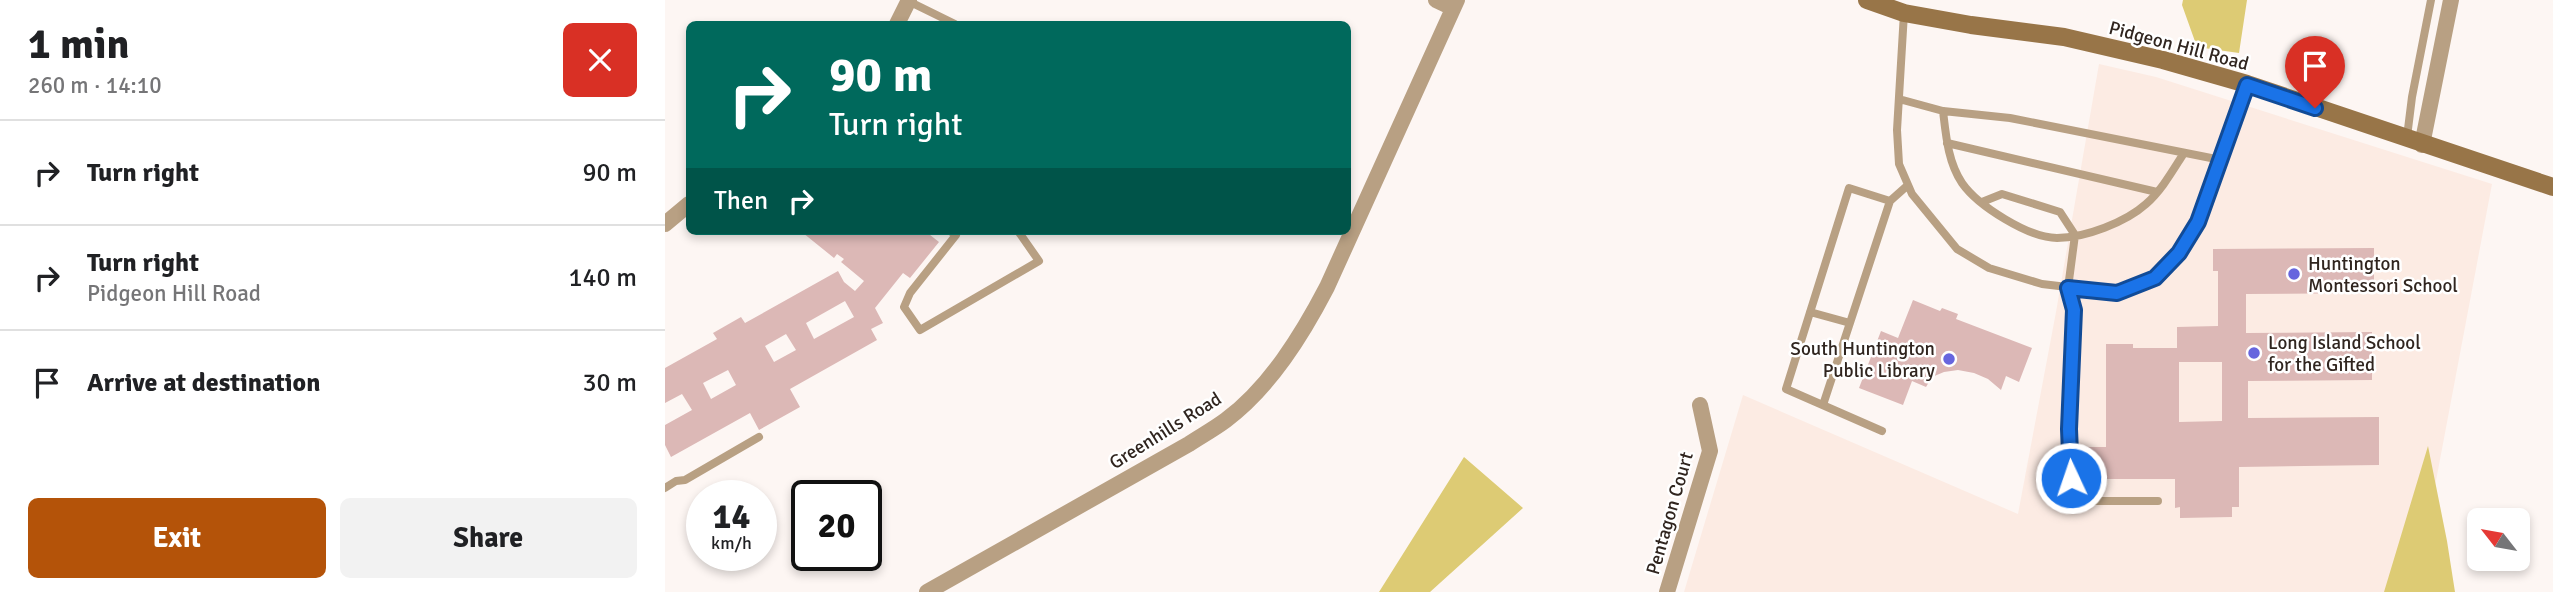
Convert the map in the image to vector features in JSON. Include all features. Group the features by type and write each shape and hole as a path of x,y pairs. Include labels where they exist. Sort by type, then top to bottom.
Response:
{"street":[{"path":"898,21 908,0"},
{"path":"1436,0 1455,4"},
{"name":"Pidgeon Hill Road","path":"1867,0 1904,13 2064,37 2162,60 2247,85 2553,187"},
{"path":"2414,142 2452,0"},
{"name":"Greenhills Road","path":"1351,234 1455,4"},
{"path":"665,224 686,206"},
{"name":"Greenhills Road","path":"927,592 1189,444 1227,419 1279,365 1303,333 1351,235"},
{"name":"Pentagon Court","path":"1667,592 1710,451 1700,405"}],"lane":[{"path":"908,0 949,21"},
{"path":"2414,142 2412,97 2431,0"},
{"path":"1904,13 1897,131 1899,164 1908,185 1930,219 1957,249 1989,268 2042,284 2117,293 2155,278 2179,253 2198,222 2247,85"},
{"path":"1899,99 1943,111 2010,118 2221,160"},
{"path":"1943,111 1953,165 1963,184 1995,214 2016,226 2056,238 2117,223 2145,204 2157,192 2184,153"},
{"path":"1947,143 2157,192"},
{"path":"1823,405 1890,201 1908,185"},
{"path":"1882,431 1786,389 1849,188 1890,201"},
{"path":"1982,202 2002,194 2060,212 2075,235 2068,288 2074,310 2069,429 2073,501 2158,501"},
{"path":"954,235 910,293 905,307 920,330 1039,261 1021,235"},
{"path":"1810,312 1850,323"},
{"path":"665,488 676,481 685,480 759,437"}],"shaded area":[{"path":"2183,0 2247,0 2239,53 2197,47 2182,5"},
{"name":"Long Island School for the Gifted","path":"2099,64 2156,77 2492,184 2415,592 1684,592 1743,395 2018,514"},
{"path":"2428,446 2455,592 2384,592"},
{"path":"1464,457 1523,508 1430,592 1379,592"}],"building":[{"path":"805,235 930,235 939,242 910,278 903,273 875,308 883,323 871,329 877,340 790,389 800,407 759,430 750,413 671,457 665,445 665,425 692,410 682,394 665,403 665,368 717,339 713,333 741,317 745,323 838,271 844,282 855,291 864,281 841,262 844,259 837,254 834,258","holes":["845,301 854,317 814,339 806,323","786,334 796,350 774,362 765,346","728,370 736,385 711,399 703,383"]},
{"path":"2374,248 2374,293 2246,294 2246,333 2372,332 2372,380 2248,381 2248,418 2379,417 2379,465 2239,467 2239,507 2232,507 2232,517 2180,518 2180,507 2175,508 2175,479 2083,479 2083,447 2106,447 2106,344 2133,344 2133,348 2177,348 2177,327 2218,326 2218,271 2213,271 2213,249","holes":["2179,362 2222,362 2222,421 2179,422"]},
{"name":"South Huntington Public Library","path":"1913,300 1940,311 1942,308 1958,314 1956,319 2032,348 2019,382 2006,376 2001,390 1988,379 1974,373 1958,370 1944,372 1932,377 1926,387 1912,381 1903,405 1859,388 1881,331 1898,338"}],"place":[{"name":"Huntington Montessori School","path":"2294,274"},
{"name":"Long Island School for the Gifted","path":"2254,353"},
{"name":"South Huntington Public Library","path":"1949,359"}],"route":[{"path":"2071,478 2069,429 2074,310 2068,288 2117,293 2155,278 2179,253 2198,222 2247,85 2315,108"}]}
